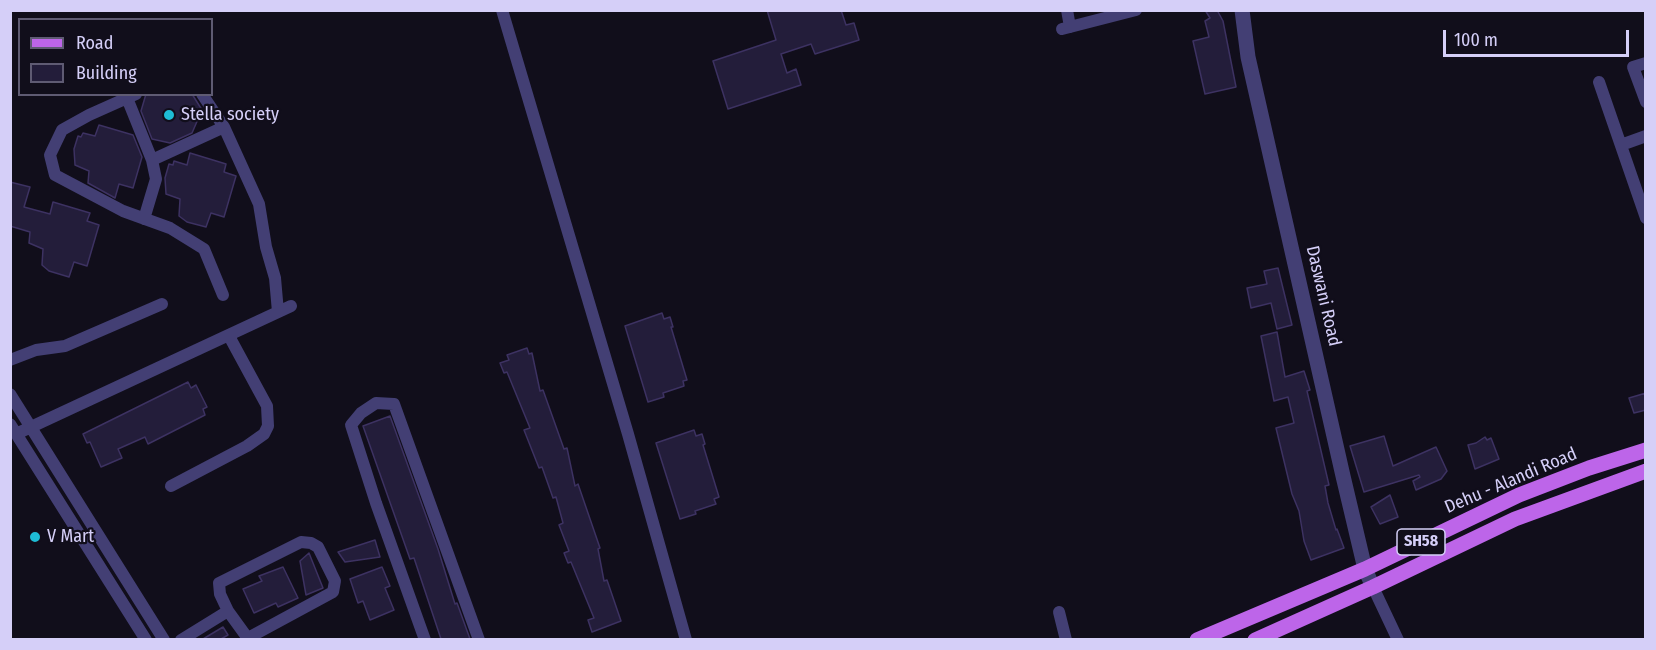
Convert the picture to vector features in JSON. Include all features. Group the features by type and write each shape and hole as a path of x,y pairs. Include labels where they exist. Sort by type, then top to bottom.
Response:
{"main road":[{"name":"Dehu - Alandi Road","path":"1197,639 1365,569 1519,495 1589,468 1646,450"},
{"name":"Dehu - Alandi Road","path":"1255,639 1373,587 1515,519 1646,471"}],"street":[{"path":"502,10 625,423 686,639"},
{"path":"1067,10 1066,28 1100,15 1136,10"},
{"name":"Daswani Road","path":"1242,10 1248,57 1365,569 1373,587"},
{"path":"1646,63 1633,67 1646,102"},
{"path":"1599,82 1646,218"},
{"path":"144,219 156,178 131,96 62,130 50,155 55,175 123,212 170,228 204,249 223,295"},
{"path":"203,96 224,127 259,204 266,248 275,278 278,312"},
{"path":"152,160 224,127"},
{"path":"1621,145 1646,136"},
{"path":"10,360 36,350 65,346 162,304"},
{"path":"146,639 14,429 32,428 291,306"},
{"path":"171,486 247,446 264,434 268,426 267,406 230,336"},
{"path":"10,394 164,639"},
{"path":"425,639 376,503 351,424 361,413 376,403 394,404 479,639"},
{"path":"301,542 311,543 318,547 335,581 333,592 248,638 228,611 220,594 219,583 301,542"},
{"path":"1373,587 1398,639"},
{"path":"181,639 228,611"},
{"path":"1059,612 1066,639"}],"building":[{"path":"767,10 841,10 846,25 854,23 859,40 815,54 811,44 781,54 787,73 796,69 801,85 728,109 713,61 776,40"},
{"path":"1205,10 1217,10 1223,21 1236,87 1205,94 1193,41 1209,37 1205,21 1210,18"},
{"name":"Stella society","path":"145,96 193,96 202,110 192,133 170,143 152,139 141,111"},
{"path":"99,125 133,135 142,157 133,188 119,184 115,198 88,183 89,171 75,165 74,149 78,136 81,137 83,133 95,136"},
{"path":"190,153 226,164 224,172 236,176 224,217 211,213 206,227 187,222 179,216 180,199 166,194 165,178 169,164 173,165 174,161 187,165"},
{"path":"10,182 30,187 24,207 50,214 53,202 90,213 87,221 99,225 87,266 74,262 69,277 49,271 42,265 43,249 29,243 30,232 10,226"},
{"path":"1278,268 1292,325 1277,329 1271,303 1251,308 1247,288 1267,284 1264,271"},
{"path":"662,313 664,319 670,317 687,380 683,381 684,386 663,393 664,397 648,402 625,326"},
{"path":"1277,332 1285,377 1304,371 1310,390 1307,391 1329,485 1325,486 1328,503 1344,548 1311,560 1304,541 1299,511 1292,494 1276,428 1294,423 1288,397 1274,401 1261,336"},
{"path":"527,348 529,354 532,353 540,391 543,390 564,449 567,448 575,486 578,484 600,548 598,549 604,581 607,580 621,621 592,632 588,620 594,618 571,562 568,563 564,553 569,551 559,525 563,523 556,497 553,498 542,467 539,468 524,430 530,428 507,372 504,373 500,363 509,360 507,355"},
{"path":"188,382 191,388 196,385 207,407 203,409 205,415 148,444 145,437 118,449 122,458 101,467 90,442 87,443 83,434"},
{"path":"1646,393 1646,410 1634,413 1629,398"},
{"path":"390,416 438,549 455,604 457,603 470,639 441,639 414,558 410,559 363,426"},
{"path":"694,430 696,436 702,434 705,444 703,445 719,497 714,499 716,504 680,519 656,443"},
{"path":"1384,436 1393,466 1436,447 1447,471 1441,479 1416,490 1413,481 1420,477 1419,475 1364,492 1350,446"},
{"path":"1485,437 1487,440 1491,438 1499,459 1475,469 1468,445"},
{"path":"1390,495 1398,517 1380,524 1371,507"},
{"path":"375,540 380,557 345,562 338,552"},
{"path":"309,553 323,588 306,595 300,561"},
{"path":"283,567 298,598 278,607 276,603 254,613 243,589 262,581 259,576"},
{"path":"382,567 390,586 385,588 394,610 370,620 363,601 358,603 350,579"},
{"path":"223,627 228,635 221,639 203,639"}],"place":[{"name":"Stella society","path":"169,115"},
{"name":"V Mart","path":"35,537"}]}
